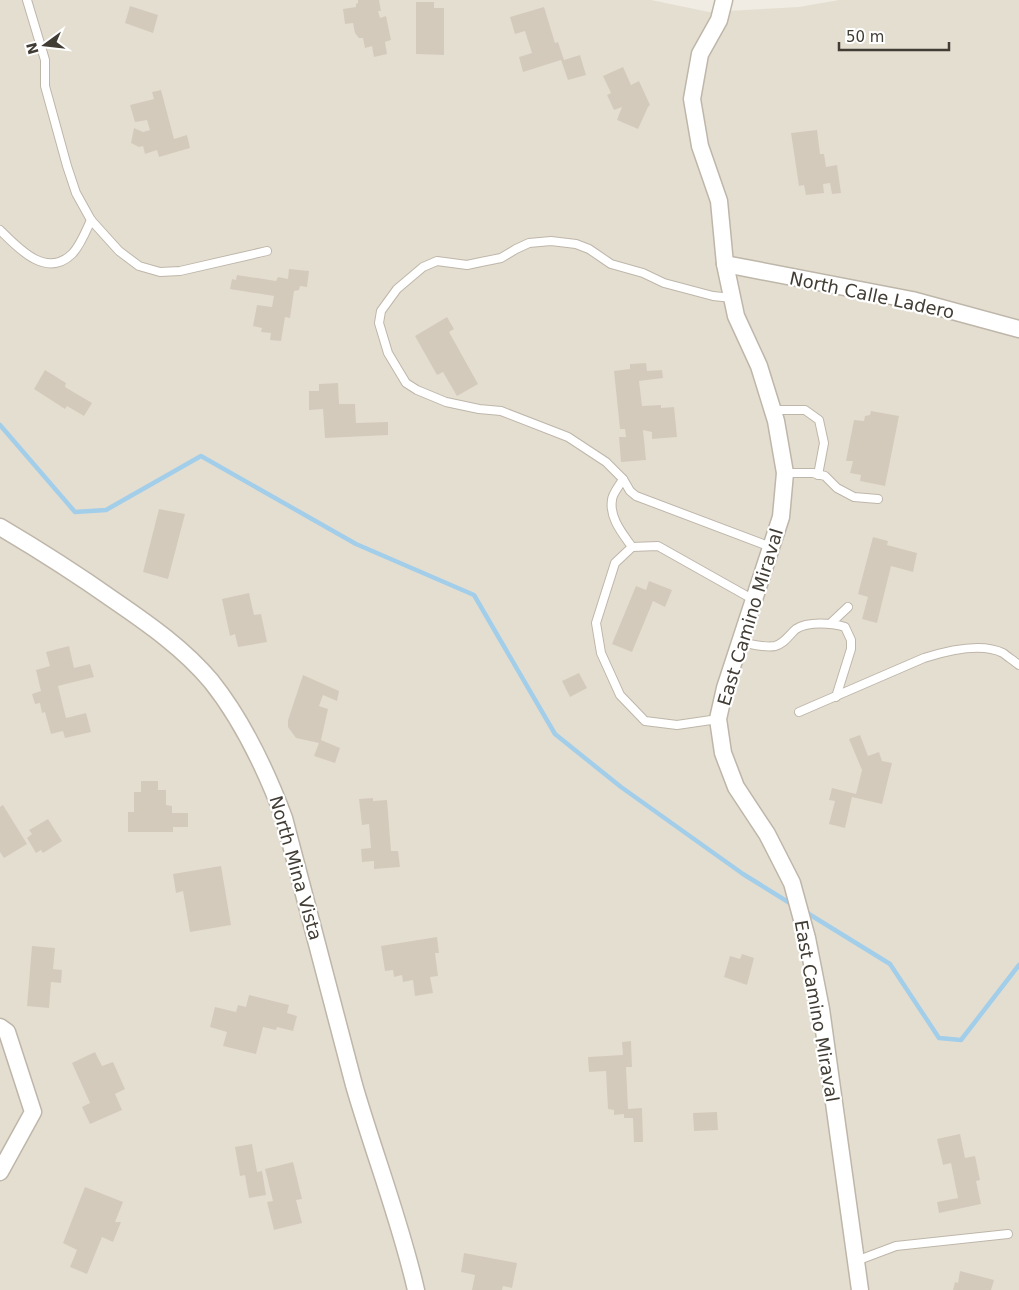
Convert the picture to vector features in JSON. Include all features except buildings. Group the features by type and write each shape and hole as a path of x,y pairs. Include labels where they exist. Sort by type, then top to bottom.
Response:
{"street":[{"name":"East Camino Miraval","path":"724,0 719,20 700,54 692,99 700,146 719,200 725,264 736,316 759,366 772,410 785,473 781,517 725,688 718,720 723,753 736,787 767,834 792,882 807,938 821,1010 860,1290"},
{"name":"North Calle Ladero","path":"725,264 912,300 1019,329"},
{"name":"North Mina Vista","path":"0,527 88,582 156,629 184,652 210,680 227,703 245,733 272,786 284,818 354,1085 364,1120 400,1224 416,1290"},
{"path":"0,1027 7,1032 33,1112 0,1172"}],"lane":[{"path":"27,0 45,60 45,86 76,193 92,220 119,251 139,266 160,272 180,272 268,251"},
{"path":"0,230 24,254 42,263 54,264 64,260 73,253 92,220"},
{"path":"732,298 713,296 664,283 643,273 612,264 589,249 576,244 551,241 529,243 501,258 467,265 437,262 423,267 397,289 381,311 379,323 388,353 406,383 417,390 446,402 479,409 501,411 568,437 600,457 623,479 630,491 636,496 771,547"},
{"path":"772,410 805,410 820,420 824,443 818,475"},
{"path":"785,473 813,473 825,476 837,488 854,497 878,499"},
{"path":"623,479 612,499 614,517 621,532 632,547"},
{"path":"718,720 677,725 644,721 620,695 601,653 596,623 615,563 632,547 658,546 754,600"},
{"path":"831,623 848,607"},
{"path":"740,642 758,646 774,646 781,644 798,628 831,623 845,627 851,640 851,649 836,697"},
{"path":"800,712 924,658 945,651 985,649 1001,652 1019,665"},
{"path":"856,1261 896,1246 1008,1234"}],"shaded area":[{"path":"0,0 651,0 709,12 799,7 839,0 1019,0 1019,1290 0,1290"}],"waterway":[{"path":"0,425 75,512 106,510 201,456 356,544 474,595 555,734 621,787 743,874 793,905"},
{"path":"804,911 890,964 939,1038 961,1040 1019,965"}]}
